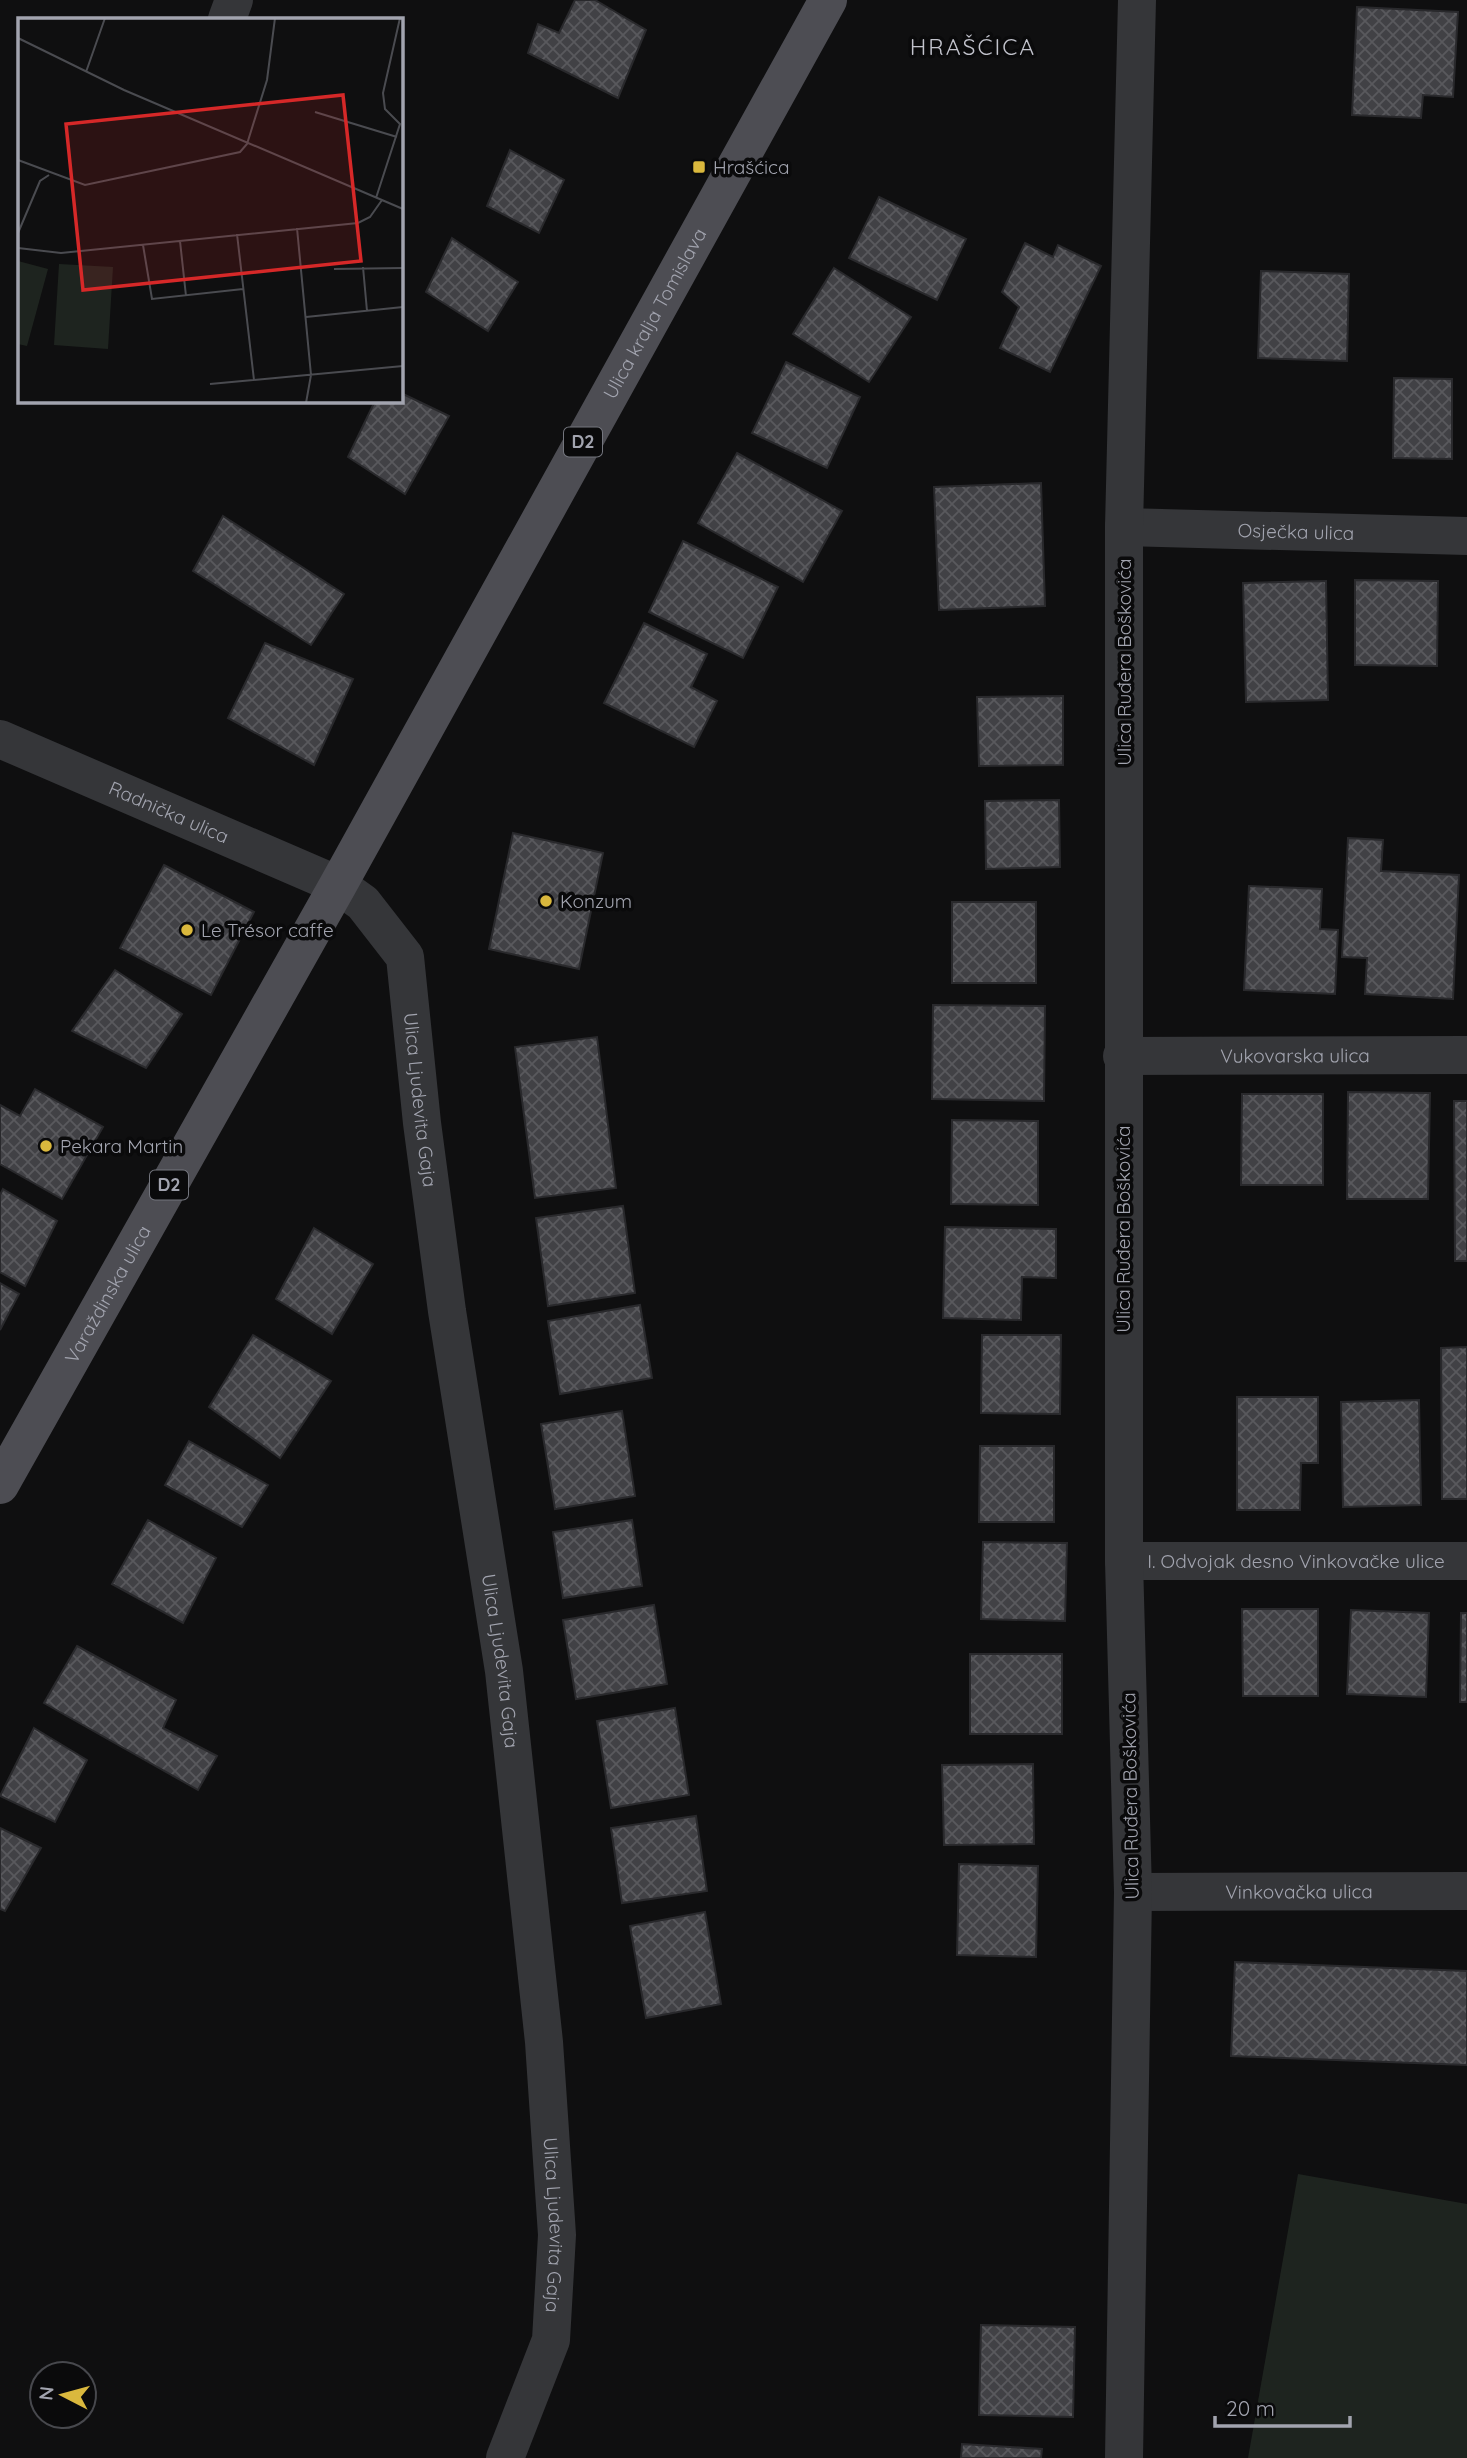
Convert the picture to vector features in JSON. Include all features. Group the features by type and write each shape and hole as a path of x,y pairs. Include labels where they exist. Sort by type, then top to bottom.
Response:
{"main road":[{"name":"Ulica kralja Tomislava","path":"338,885 828,0"},
{"name":"Varaždinska ulica","path":"0,1485 338,885"}],"street":[{"path":"227,18 234,0"},
{"name":"Ulica Ruđera Boškovića","path":"1124,2458 1133,1892 1124,1561 1124,527 1137,0"},
{"name":"Osječka ulica","path":"1124,527 1467,536"},
{"name":"Radnička ulica","path":"0,739 338,885"},
{"name":"Ulica Ljudevita Gaja","path":"338,885 363,903 405,957 422,1123 446,1311 504,1671 544,2042 557,2235 551,2340 505,2458"},
{"name":"Vukovarska ulica","path":"1122,1056 1467,1055"},
{"name":"I. Odvojak desno Vinkovačke ulice","path":"1124,1561 1467,1561"},
{"name":"Vinkovačka ulica","path":"1133,1892 1467,1891"}],"shaded area":[{"path":"1298,2174 1467,2204 1467,2458 1248,2458"}],"building":[{"path":"575,0 595,0 646,30 618,98 528,53 538,24 559,33"},
{"path":"1357,7 1458,12 1453,97 1423,95 1421,118 1352,115"},
{"path":"510,150 564,180 539,233 487,206"},
{"path":"879,197 966,239 937,300 849,258"},
{"path":"452,238 518,282 488,331 426,292"},
{"path":"1025,243 1053,257 1058,245 1101,266 1050,372 1000,348 1019,307 1002,292"},
{"path":"834,268 911,317 869,382 793,334"},
{"path":"1261,271 1349,274 1347,361 1258,358"},
{"path":"786,362 860,397 827,468 752,433"},
{"path":"1394,378 1452,379 1452,459 1393,458"},
{"path":"402,393 449,416 405,494 348,457 375,402 402,402"},
{"path":"737,453 842,511 803,582 698,523"},
{"path":"1041,483 1045,606 939,610 934,487"},
{"path":"223,516 344,594 311,645 193,571"},
{"path":"683,541 778,587 743,658 649,612"},
{"path":"1355,580 1438,581 1437,666 1355,665"},
{"path":"1326,581 1328,700 1246,702 1243,583"},
{"path":"644,623 707,654 691,687 717,701 694,747 604,703"},
{"path":"265,643 353,679 314,765 228,718"},
{"path":"1063,696 1063,765 979,766 977,697"},
{"path":"1059,800 1060,867 986,869 985,801"},
{"name":"Konzum","path":"513,833 603,853 579,969 489,949"},
{"path":"1348,838 1383,840 1381,871 1459,875 1453,999 1365,994 1367,958 1342,957"},
{"name":"Le Trésor caffe","path":"164,865 254,912 211,995 120,948"},
{"path":"1249,886 1322,889 1320,929 1338,930 1335,994 1244,990"},
{"path":"952,902 1036,902 1036,983 952,983"},
{"path":"115,970 182,1014 146,1068 72,1031"},
{"path":"933,1005 1045,1006 1044,1101 932,1099"},
{"path":"597,1037 616,1188 535,1198 515,1047"},
{"name":"Pekara Martin","path":"35,1089 103,1127 62,1199 0,1164 0,1105 20,1116"},
{"path":"1348,1092 1430,1093 1428,1199 1347,1199"},
{"path":"1242,1094 1323,1094 1323,1185 1241,1185"},
{"path":"1454,1101 1467,1101 1467,1261 1455,1261"},
{"path":"952,1120 1038,1121 1038,1205 951,1204"},
{"path":"3,1189 57,1221 25,1286 0,1272 0,1195"},
{"path":"623,1206 635,1293 548,1306 536,1218"},
{"path":"945,1227 1056,1229 1056,1278 1022,1277 1021,1320 943,1318"},
{"path":"314,1228 373,1264 332,1334 276,1299"},
{"path":"0,1283 19,1294 0,1330"},
{"path":"640,1305 652,1378 560,1394 548,1321"},
{"path":"253,1335 331,1381 280,1458 209,1407"},
{"path":"982,1335 1061,1335 1060,1414 981,1413"},
{"path":"1467,1347 1467,1499 1442,1499 1441,1348"},
{"path":"1237,1397 1318,1397 1318,1463 1301,1463 1300,1510 1237,1510"},
{"path":"1419,1400 1421,1505 1343,1507 1341,1402"},
{"path":"622,1411 635,1496 555,1509 541,1424"},
{"path":"189,1441 268,1485 242,1527 165,1485"},
{"path":"980,1446 1054,1446 1054,1522 979,1522"},
{"path":"148,1520 216,1558 183,1623 112,1584"},
{"path":"632,1520 642,1586 563,1598 553,1532"},
{"path":"983,1542 1067,1543 1065,1621 981,1619"},
{"path":"654,1605 667,1684 576,1699 563,1620"},
{"path":"1242,1609 1318,1609 1318,1696 1243,1696"},
{"path":"1351,1610 1429,1613 1426,1697 1347,1694"},
{"path":"1461,1613 1467,1613 1467,1702 1460,1702"},
{"path":"77,1646 176,1700 163,1728 217,1756 198,1790 44,1703"},
{"path":"970,1654 1062,1654 1062,1734 970,1734"},
{"path":"675,1708 689,1795 611,1808 597,1721"},
{"path":"34,1728 87,1760 55,1822 0,1796"},
{"path":"1033,1764 1034,1844 944,1845 942,1765"},
{"path":"696,1816 707,1891 622,1903 611,1828"},
{"path":"0,1828 41,1848 5,1911 0,1909"},
{"path":"959,1864 1038,1866 1036,1957 957,1955"},
{"path":"705,1912 721,2004 646,2018 630,1926"},
{"path":"1235,1962 1467,1971 1467,2065 1231,2056"},
{"path":"981,2325 1075,2327 1073,2417 979,2415"},
{"path":"962,2444 1042,2449 1041,2458 961,2458"}],"place":[{"name":"Hrašćica","path":"699,167"},
{"name":"Konzum","path":"546,901"},
{"name":"Le Trésor caffe","path":"187,930"},
{"name":"Pekara Martin","path":"46,1146"}],"district":[{"name":"HRAŠĆICA","path":"973,47"}]}
